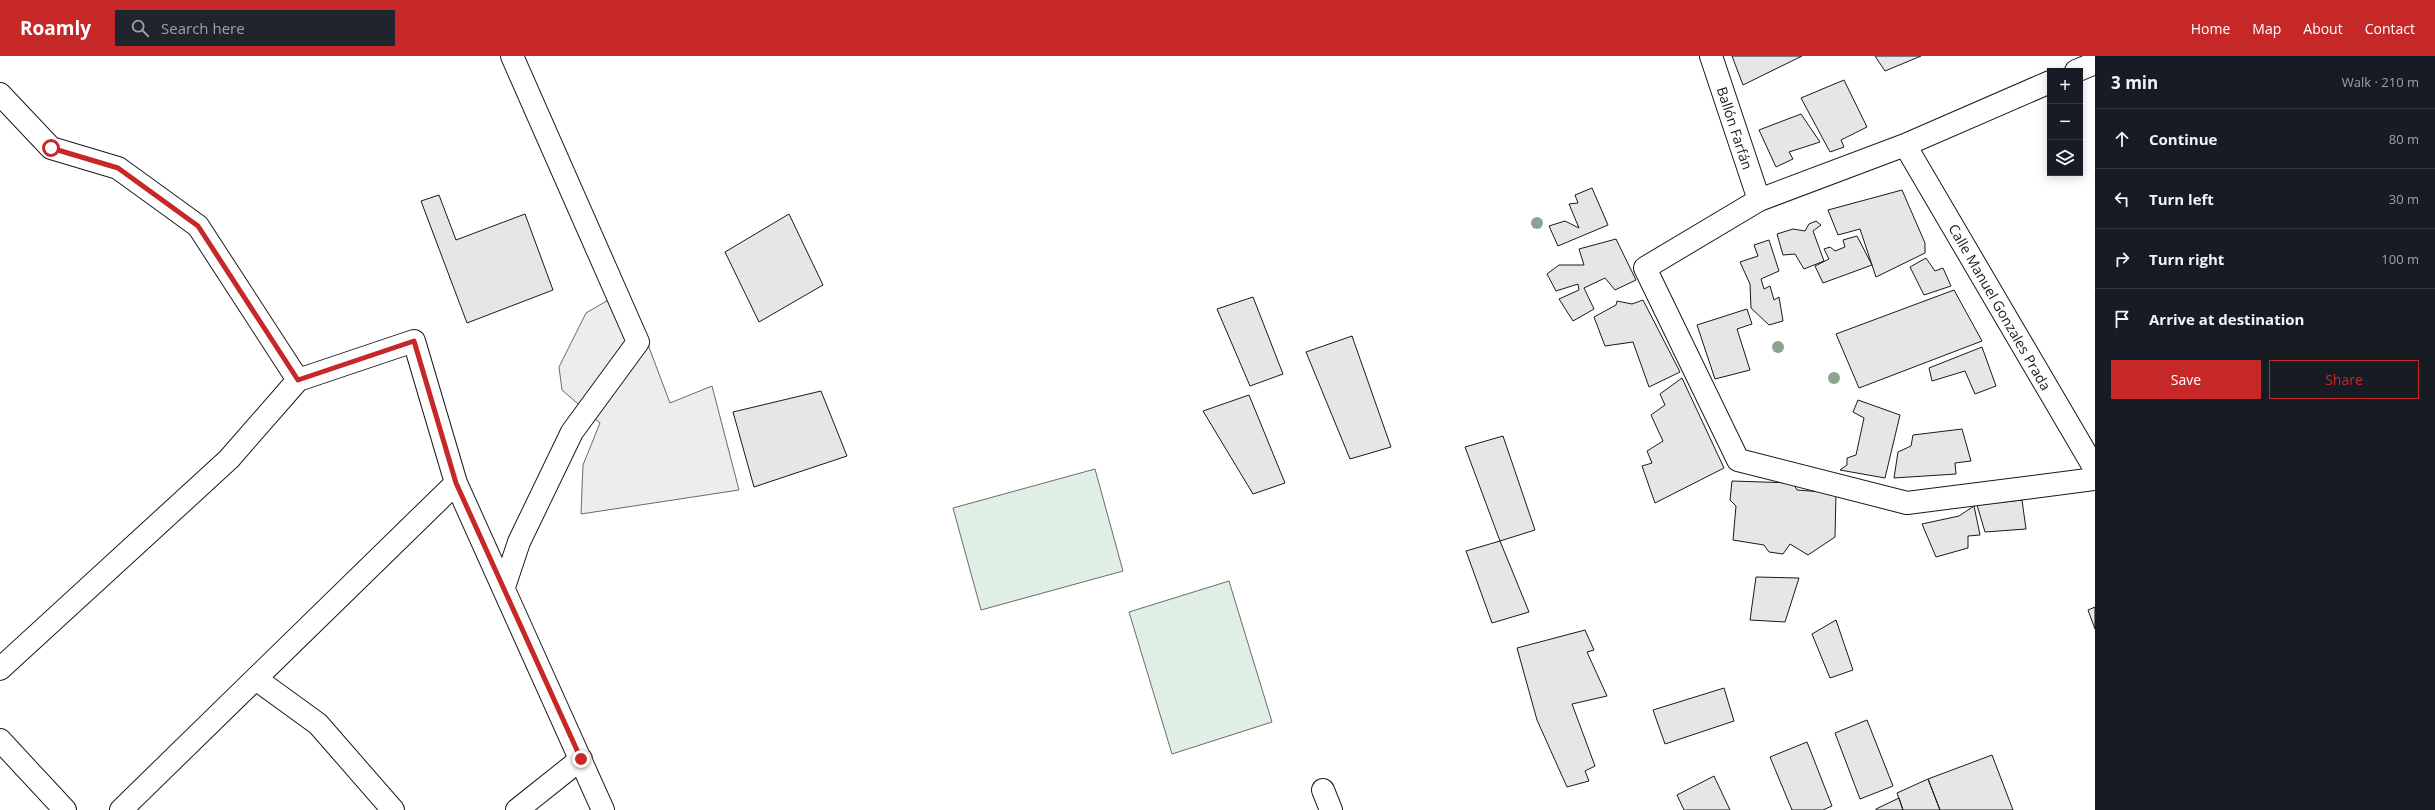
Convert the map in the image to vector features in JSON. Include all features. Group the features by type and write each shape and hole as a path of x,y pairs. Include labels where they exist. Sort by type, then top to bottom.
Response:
{"street":[{"path":"504,587 519,542 572,432 638,342 512,56"},
{"name":"Ballón Farfán","path":"1711,56 1759,200"},
{"path":"2083,68 2095,63"},
{"path":"2047,83 1905,145 1759,200 1645,268 1738,460 1907,503 2095,479"},
{"path":"0,94 51,148 118,168 198,226 298,380"},
{"name":"Calle Manuel Gonzales Prada","path":"1905,145 2095,469"},
{"path":"0,669 229,459 298,380 414,341 456,483 603,810"},
{"path":"121,810 456,483"},
{"path":"256,679 318,724 393,810"},
{"path":"0,740 65,810"},
{"path":"517,810 581,759"},
{"path":"1323,790 1331,810"}],"green space":[{"path":"1095,469 1123,571 981,610 953,508"},
{"path":"1229,581 1272,722 1172,754 1129,612"}],"shaded area":[{"path":"627,289 670,403 712,386 739,490 581,514 583,465 600,423 562,390 559,367 586,313"}],"building":[{"path":"1732,56 1802,56 1743,85"},
{"path":"1875,56 1921,56 1885,71"},
{"path":"1844,80 1867,127 1841,140 1844,147 1830,152 1801,98"},
{"path":"1801,114 1820,142 1789,152 1793,159 1776,167 1759,130"},
{"path":"1592,188 1608,225 1558,246 1549,226 1565,221 1579,228 1569,204 1578,203 1575,195"},
{"path":"1902,190 1925,243 1925,253 1876,277 1860,229 1838,235 1828,210"},
{"path":"439,195 456,240 525,214 553,290 467,323 421,201"},
{"path":"789,214 823,285 759,322 725,252"},
{"path":"1816,221 1821,225 1813,231 1824,261 1804,269 1795,254 1783,255 1777,234 1793,229 1805,231 1809,224"},
{"path":"1857,236 1872,265 1823,283 1815,266 1829,259 1824,249 1830,247 1835,251 1845,247 1843,240"},
{"path":"1616,239 1636,280 1615,290 1605,278 1584,288 1594,309 1573,321 1559,299 1579,290 1578,284 1556,291 1547,274 1559,265 1584,265 1579,249"},
{"path":"1769,240 1779,271 1761,279 1764,289 1770,286 1774,300 1779,297 1783,321 1769,325 1751,308 1750,284 1740,262 1758,256 1754,245"},
{"path":"1926,258 1935,271 1943,268 1951,286 1924,295 1910,267"},
{"path":"1954,290 1982,341 1859,388 1836,334"},
{"path":"1253,297 1283,374 1250,386 1217,309"},
{"path":"1643,300 1680,372 1649,387 1633,342 1605,346 1594,317 1616,305 1617,301 1632,304"},
{"path":"1747,309 1752,324 1737,329 1750,370 1715,379 1697,325"},
{"path":"1352,336 1391,447 1350,459 1306,352"},
{"path":"1982,347 1996,386 1975,394 1965,371 1932,381 1929,368"},
{"path":"1682,378 1724,468 1655,503 1642,466 1652,463 1647,451 1663,441 1651,415 1665,405 1660,394"},
{"path":"821,391 847,456 754,487 733,412"},
{"path":"1249,395 1285,483 1253,494 1203,411"},
{"path":"1858,400 1900,415 1885,478 1840,470 1847,465 1847,458 1856,455 1864,418 1853,412"},
{"path":"1962,429 1971,461 1955,463 1956,474 1894,478 1898,452 1911,446 1913,435"},
{"path":"1503,436 1535,530 1500,541 1465,447"},
{"path":"1732,481 1793,483 1797,490 1836,493 1835,537 1808,555 1790,544 1783,554 1769,552 1764,545 1733,540 1736,506 1730,500"},
{"path":"2022,500 2026,529 1985,532 1977,505"},
{"path":"1974,506 1980,535 1968,536 1968,548 1936,557 1922,524 1959,516"},
{"path":"1500,541 1529,612 1492,623 1466,551"},
{"path":"1756,577 1799,578 1785,622 1750,620"},
{"path":"2095,607 2095,629 2088,610"},
{"path":"1836,620 1853,670 1830,678 1812,634"},
{"path":"1585,630 1594,650 1587,652 1607,696 1572,704 1595,766 1585,771 1589,781 1567,787 1537,720 1517,648"},
{"path":"1724,688 1734,721 1665,744 1653,710"},
{"path":"1867,720 1893,786 1860,799 1835,733"},
{"path":"1807,742 1832,806 1823,810 1792,810 1770,757"},
{"path":"1992,755 2013,810 1940,810 1928,779"},
{"path":"1714,776 1730,810 1684,810 1677,795"},
{"path":"1928,779 1940,810 1903,810 1897,793"},
{"path":"1899,798 1903,810 1876,810 1876,809"}],"route":[{"path":"51,148 118,168 198,226 298,380 414,341 456,483 581,759"}]}
